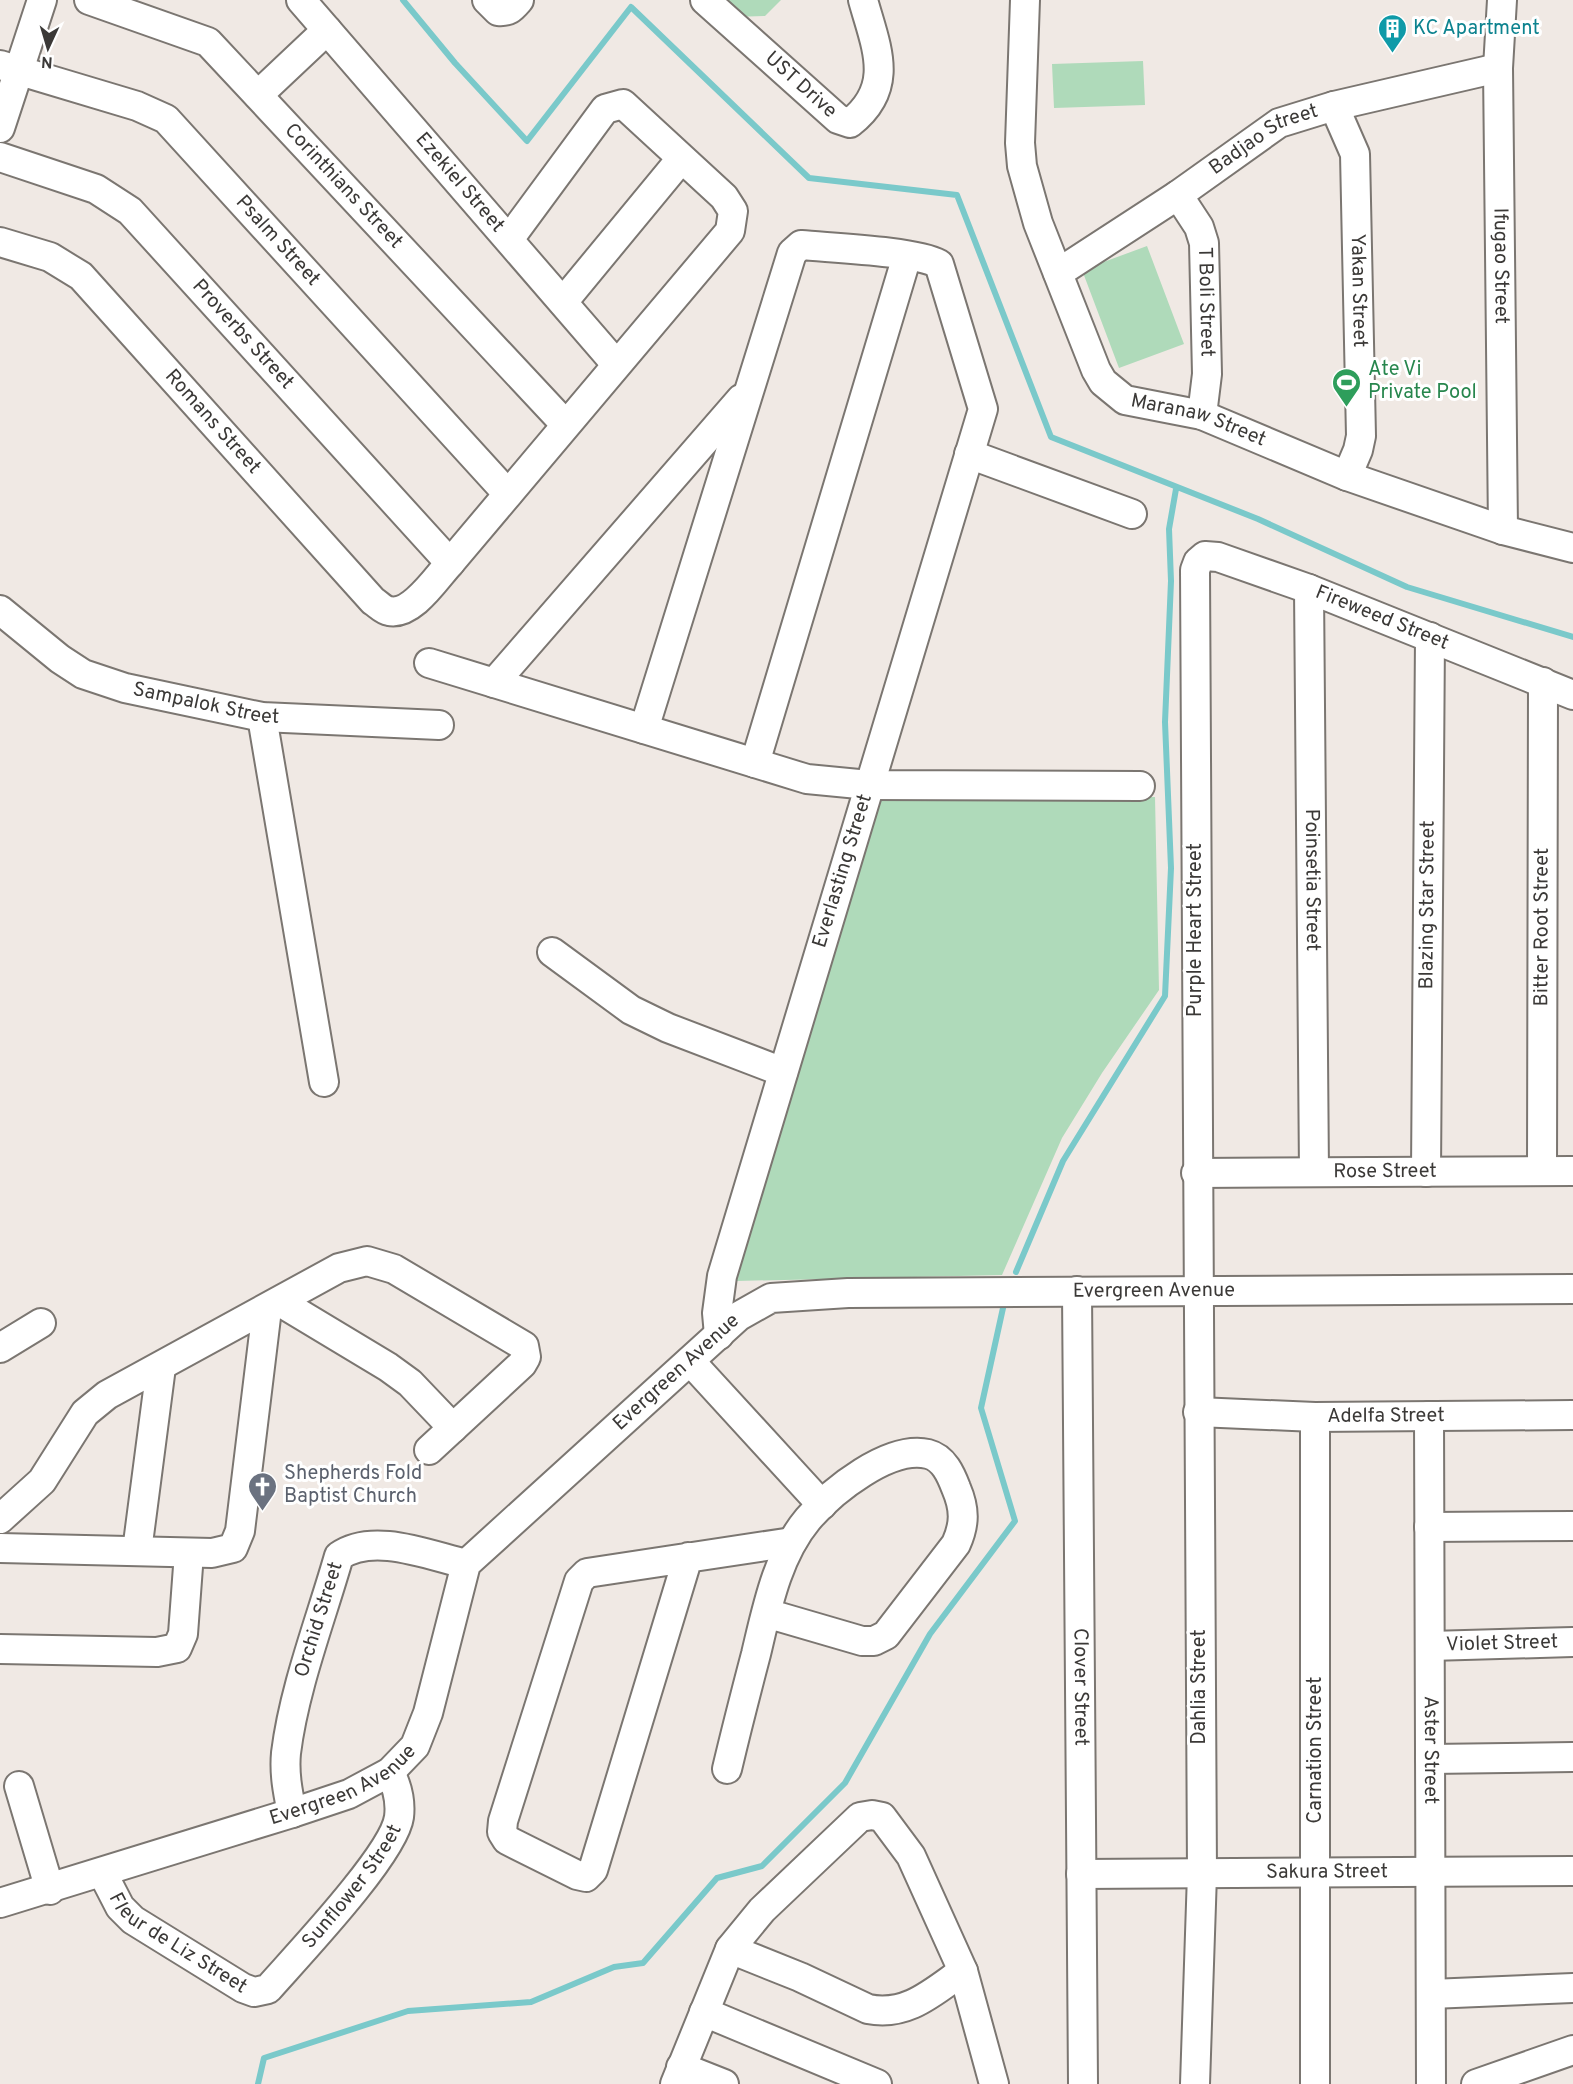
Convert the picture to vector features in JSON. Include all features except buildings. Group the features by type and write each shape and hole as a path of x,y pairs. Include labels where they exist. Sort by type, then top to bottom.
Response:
{"street":[{"path":"0,128 9,68 42,0"},
{"name":"Corinthians Street","path":"89,0 208,42 565,424"},
{"name":"Ezekiel Street","path":"302,0 510,238 616,364"},
{"path":"487,0 498,11 505,12 512,9 519,0"},
{"name":"UST Drive","path":"705,0 838,119 850,123 867,110 878,84 878,57 863,0"},
{"name":"Maranaw Street","path":"1025,0 1020,143 1027,191 1096,370 1114,394 1125,400 1202,415 1347,476 1503,530 1573,548"},
{"name":"Ifugao Street","path":"1502,0 1498,68 1503,530"},
{"path":"258,94 327,30"},
{"name":"Psalm Street","path":"9,68 137,106 166,120 508,494"},
{"name":"Badjao Street","path":"1058,273 1178,195 1279,123 1334,106 1498,68"},
{"path":"450,564 565,424 730,231 734,221 733,211 724,197 623,104 605,109 510,238"},
{"name":"Yakan Street","path":"1334,106 1355,154 1361,436 1347,476"},
{"name":"Proverbs Street","path":"0,157 96,189 130,211 450,564"},
{"path":"563,302 681,159"},
{"name":"T Boli Street","path":"1178,195 1199,227 1204,243 1208,374 1202,415"},
{"name":"Romans Street","path":"0,242 50,257 81,276 373,601 387,611 400,611 411,605 450,564"},
{"path":"644,729 747,391 796,248 801,245 907,256 755,763"},
{"name":"Everlasting Street","path":"719,1335 717,1313 722,1276 983,409 939,264 931,260 907,256"},
{"path":"494,683 747,391"},
{"path":"969,454 1132,514"},
{"name":"Fireweed Street","path":"1195,570 1198,562 1205,556 1218,557 1309,589 1573,695"},
{"name":"Purple Heart Street","path":"1195,570 1197,1291"},
{"name":"Poinsetia Street","path":"1309,589 1314,1172"},
{"name":"Sampalok Street","path":"0,610 35,640 83,674 125,688 262,717 439,725"},
{"name":"Blazing Star Street","path":"1426,1172 1430,637"},
{"path":"429,663 807,779 869,785 1140,786"},
{"name":"Bitter Root Street","path":"1542,1171 1544,682"},
{"path":"262,717 324,1082"},
{"path":"552,952 631,1010 678,1032 783,1072"},
{"name":"Rose Street","path":"1196,1173 1573,1171"},
{"path":"0,1519 42,1480 90,1408 107,1395 274,1306 339,1268 367,1261 394,1269 521,1342 526,1352 522,1364 429,1450"},
{"name":"Evergreen Avenue","path":"0,1903 103,1874 349,1794 390,1772 415,1746 428,1713 466,1564 739,1316 771,1298 791,1295 1077,1291 1573,1289"},
{"name":"Clover Street","path":"1077,1291 1083,2084"},
{"name":"Dahlia Street","path":"1195,2084 1202,1874 1197,1291"},
{"path":"274,1306 388,1367 410,1383 453,1428"},
{"path":"0,1548 189,1553 225,1552 233,1548 238,1540 274,1306"},
{"path":"0,1348 41,1323"},
{"path":"690,1361 822,1505"},
{"path":"137,1551 161,1366"},
{"name":"Adelfa Street","path":"1198,1412 1315,1417 1573,1414"},
{"name":"Aster Street","path":"1429,1416 1431,2084"},
{"name":"Carnation Street","path":"1315,1417 1317,1873 1315,2084"},
{"path":"727,1769 766,1613 792,1542 822,1505 863,1472 886,1459 911,1454 929,1454 942,1462 950,1474 964,1514 963,1529 956,1544 894,1627 874,1641 849,1637 766,1613"},
{"path":"1429,1527 1573,1526"},
{"path":"688,1557 593,1870 585,1877 577,1875 507,1840 502,1832 503,1821 579,1581 587,1573 688,1557 792,1542"},
{"name":"Orchid Street","path":"292,1813 286,1784 286,1754 296,1706 339,1556 360,1545 377,1544 466,1564"},
{"path":"0,1649 157,1652 177,1648 183,1634 189,1553"},
{"name":"Violet Street","path":"1430,1646 1573,1642"},
{"path":"1430,1759 1573,1757"},
{"name":"Sunflower Street","path":"268,1989 376,1863 392,1837 399,1818 399,1801 396,1784 390,1772"},
{"path":"19,1785 50,1890"},
{"path":"724,2084 678,2075 730,1949 762,1910 860,1817 872,1815 882,1817 911,1856 963,1971 994,2084"},
{"name":"Sakura Street","path":"1081,1874 1573,1871"},
{"name":"Fleur de Liz Street","path":"103,1874 120,1906 151,1933 243,1988 254,1992 268,1989"},
{"path":"730,1949 879,2012 912,2006 963,1971"},
{"path":"1431,1994 1573,1988"},
{"path":"704,2012 876,2084"},
{"path":"1476,2084 1573,2050"}],"green space":[{"path":"713,0 781,0 765,16 733,17"},
{"path":"1143,61 1145,105 1054,108 1052,64"},
{"path":"1147,246 1184,344 1119,368 1082,270"},
{"path":"879,796 1155,797 1159,990 1102,1073 1062,1138 1002,1275 736,1281"}],"waterway":[{"path":"403,0 455,63 527,141 631,7 809,178 957,195 1051,437 1258,519 1407,587 1573,637"},
{"path":"1016,1272 1063,1161 1165,996 1171,868 1165,722 1171,581 1169,529 1176,489"},
{"path":"258,2084 264,2058 408,2011 531,2002 614,1967 643,1963 717,1878 762,1866 845,1783 930,1634 1015,1521 981,1408 1003,1308"}],"place":[{"name":"KC Apartment","path":"1392,54"},
{"name":"Ate Vi Private Pool","path":"1347,408"},
{"name":"Shepherds Fold Baptist Church","path":"263,1512"}]}
